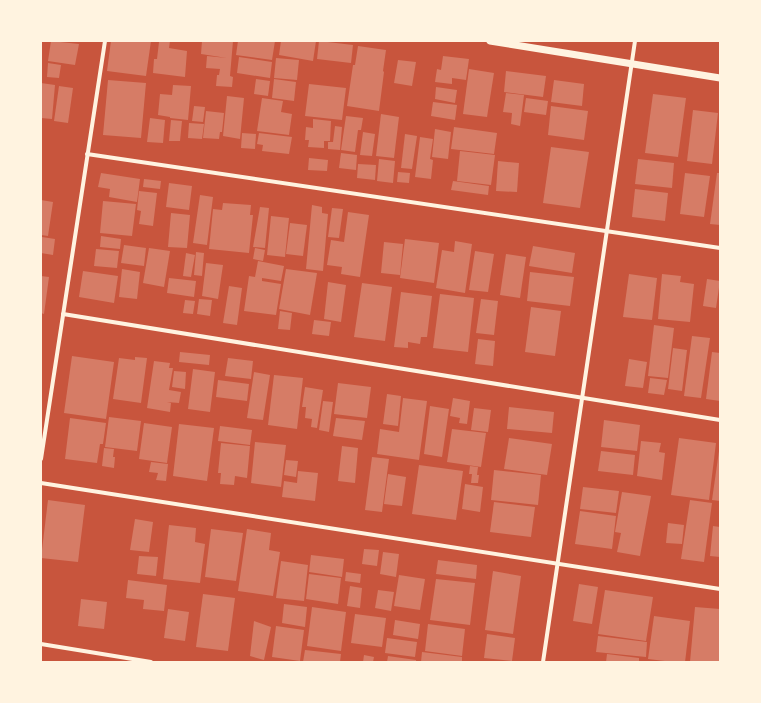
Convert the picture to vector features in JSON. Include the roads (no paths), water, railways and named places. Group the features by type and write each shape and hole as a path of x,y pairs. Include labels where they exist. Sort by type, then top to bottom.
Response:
{"street":[{"path":"41,459 105,41"},
{"path":"490,41 720,78"},
{"path":"543,662 635,41"},
{"path":"87,154 720,248"},
{"path":"63,314 720,420"},
{"path":"41,484 720,589"},
{"path":"41,644 151,662"}]}
